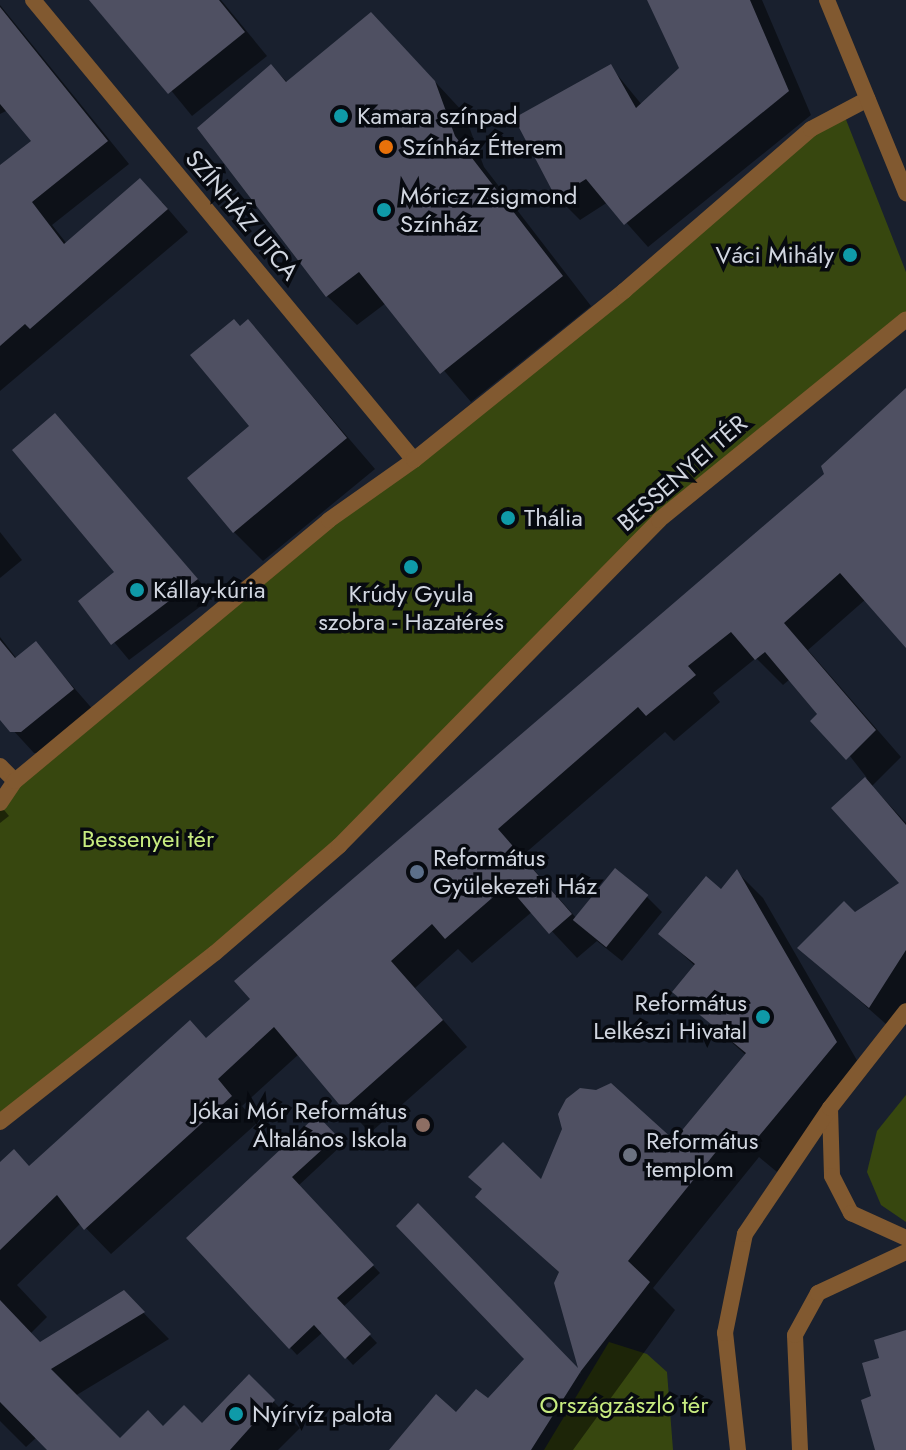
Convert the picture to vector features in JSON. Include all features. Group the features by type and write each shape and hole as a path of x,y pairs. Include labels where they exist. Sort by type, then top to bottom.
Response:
{"street":[{"name":"SZÍNHÁZ UTCA","path":"33,0 414,460"},
{"path":"827,0 906,193"},
{"path":"0,803 15,781 329,520 414,460 624,291 811,129 868,99"},
{"name":"BESSENYEI TÉR","path":"0,1122 215,953 339,846 659,520 906,319"},
{"path":"0,766 15,781"},
{"path":"738,1450 725,1333 745,1234 830,1108 906,1011"},
{"path":"830,1108 832,1176 851,1213 906,1238"},
{"path":"800,1450 795,1335 818,1293 906,1252"}],"green space":[{"name":"Bessenyei tér","path":"843,112 906,272 906,319 659,520 339,846 0,1122 0,803 15,781"},
{"path":"906,1095 906,1222 881,1205 867,1172 877,1131"},
{"name":"Országzászló tér","path":"609,1342 647,1354 667,1372 673,1450 544,1450"}],"building":[{"path":"89,0 219,0 245,32 168,94"},
{"path":"647,0 750,0 789,91 624,225 586,179 556,198 514,118 611,64 636,108 679,68"},
{"path":"0,7 108,141 32,202 64,244 140,178 168,209 30,329 25,324 0,346 0,165 31,141 0,104"},
{"name":"Móricz Zsigmond Színház","path":"371,12 435,81 455,136 563,276 440,374 359,272 326,297 197,128 271,64 286,82"},
{"path":"234,319 240,326 248,319 347,438 233,533 187,478 249,426 190,355"},
{"path":"906,388 906,648 840,573 784,623 876,730 846,760 810,721 817,714 765,652 755,660 731,632 688,666 696,675 646,716 638,707 498,829 572,914 549,934 507,885 445,939 432,924 391,961 443,1020 343,1109 274,1027 218,1079 232,1096 84,1230 57,1195 0,1250 0,1162 14,1149 29,1166 190,1020 206,1038 250,999 234,981 824,474 821,466"},
{"path":"55,413 198,579 111,645 78,601 114,572 12,450"},
{"path":"0,640 15,658 36,641 74,689 21,732 10,732 0,720"},
{"path":"865,777 906,825 906,950 869,1008 797,948 844,901 855,912 899,883 831,808"},
{"path":"615,868 648,895 606,947 573,920"},
{"path":"737,869 837,1042 750,1147 732,1132 628,1261 650,1282 581,1371 531,1450 389,1450 436,1394 456,1412 476,1389 488,1398 524,1359 396,1226 418,1203 578,1368 554,1283 559,1272 475,1197 482,1189 468,1177 503,1142 541,1179 562,1129 558,1114 566,1099 580,1088 596,1090 611,1083 674,1140 746,1053 672,992 695,964 658,934 706,876 721,889"},
{"path":"317,1115 337,1136 292,1177 374,1265 337,1298 371,1334 345,1359 314,1325 289,1349 186,1238"},
{"path":"124,1290 145,1312 51,1369 120,1438 148,1410 163,1426 184,1405 202,1423 249,1374 275,1400 230,1450 47,1450 0,1402 0,1300 40,1342"},
{"path":"906,1330 906,1450 875,1450 861,1400 871,1396 862,1363 879,1358 874,1340"}],"place":[{"name":"Kamara színpad","path":"341,116"},
{"name":"Színház Étterem","path":"386,147"},
{"name":"Móricz Zsigmond Színház","path":"384,210"},
{"name":"Váci Mihály","path":"850,255"},
{"name":"Thália","path":"508,518"},
{"name":"Krúdy Gyula szobra - Hazatérés","path":"411,567"},
{"name":"Kállay-kúria","path":"137,590"},
{"name":"Református Gyülekezeti Ház","path":"417,872"},
{"name":"Református Lelkészi Hivatal","path":"763,1017"},
{"name":"Jókai Mór Református Általános Iskola","path":"423,1125"},
{"name":"Református templom","path":"630,1155"},
{"name":"Nyírvíz palota","path":"236,1414"}]}
